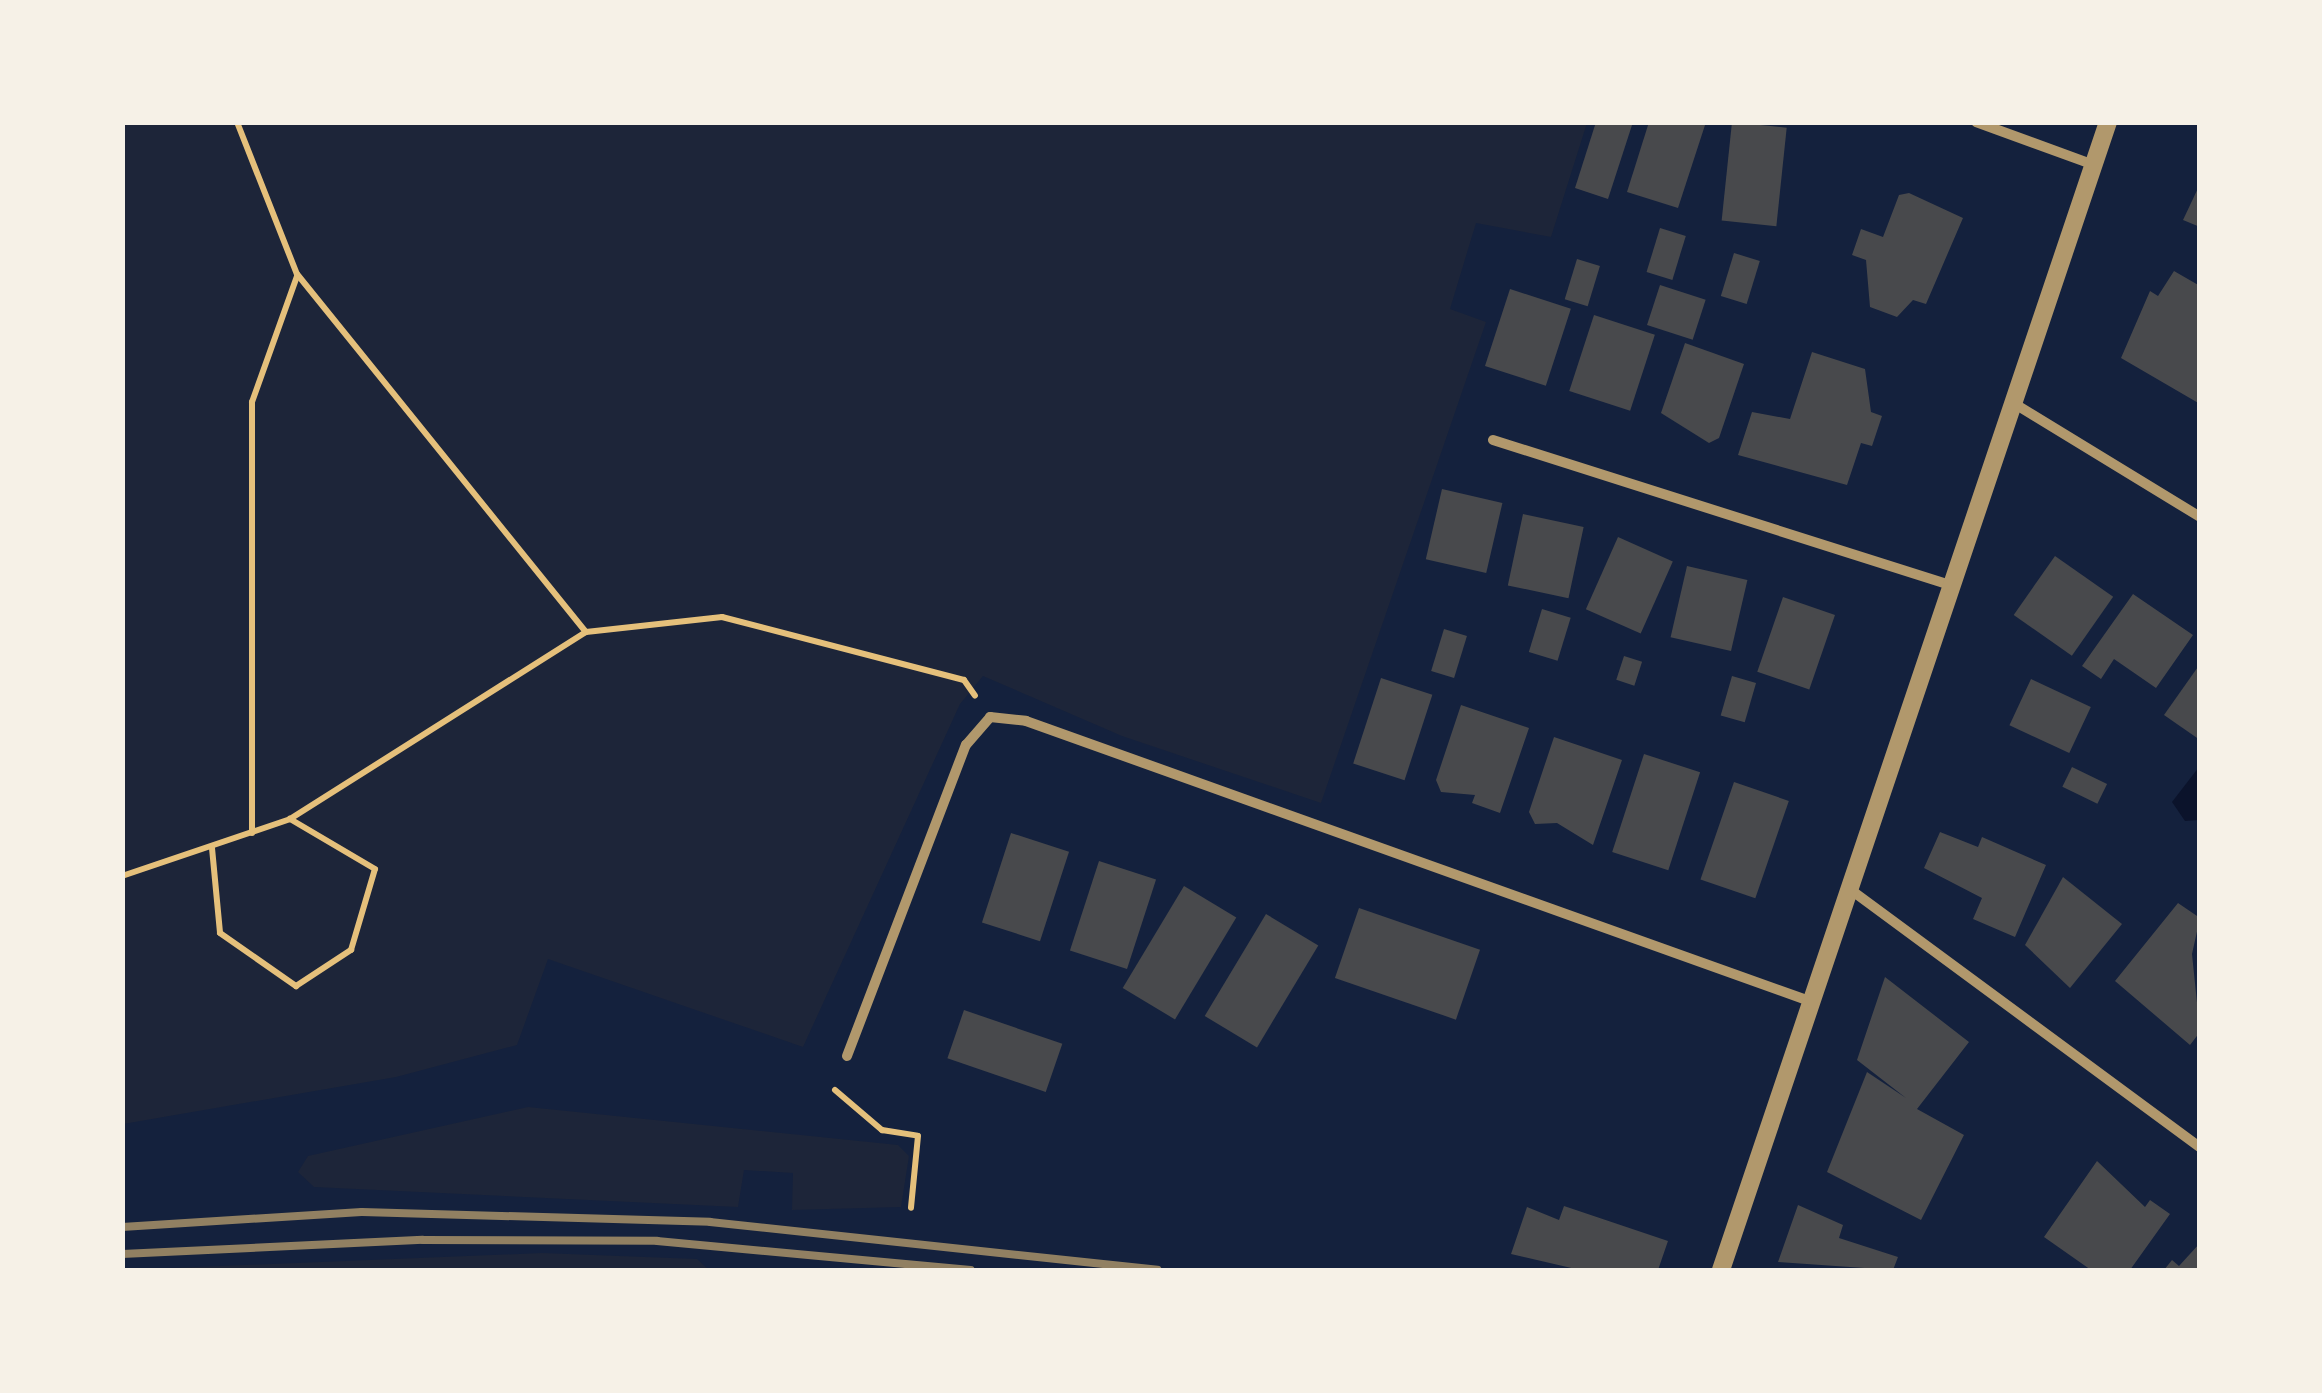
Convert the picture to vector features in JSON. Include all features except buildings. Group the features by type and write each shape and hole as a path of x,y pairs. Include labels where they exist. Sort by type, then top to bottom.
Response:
{"street":[{"path":"1976,122 2094,165"},
{"path":"1721,1270 2108,122"},
{"path":"2015,404 2200,517"},
{"path":"1493,440 1953,586"},
{"path":"848,1056 966,745 990,717 1026,721 1812,1002"},
{"path":"1850,890 2200,1147"}],"path":[{"path":"237,122 297,274 586,632"},
{"path":"252,833 252,402 297,274"},
{"path":"122,876 290,820 586,632 722,617 964,680 990,717"},
{"path":"212,848 220,934 296,986 351,950 375,869 290,820"},
{"path":"834,1090 882,1130 918,1136 910,1208"}],"shaded area":[{"path":"123,123 1587,123 1551,237 1476,223 1450,309 1486,322 1321,803 1122,736 983,676 960,704 803,1047 548,959 517,1045 396,1077 123,1124"},
{"path":"2199,767 2199,820 2185,821 2172,802"},
{"path":"528,1107 898,1145 909,1156 901,1207 792,1210 793,1173 744,1170 738,1207 314,1187 298,1172 308,1156"},
{"path":"542,1253 697,1259 709,1270 122,1270"}],"railway":[{"path":"122,1227 362,1212 710,1222 1157,1270"},
{"path":"122,1254 423,1240 657,1241 971,1270"}]}
